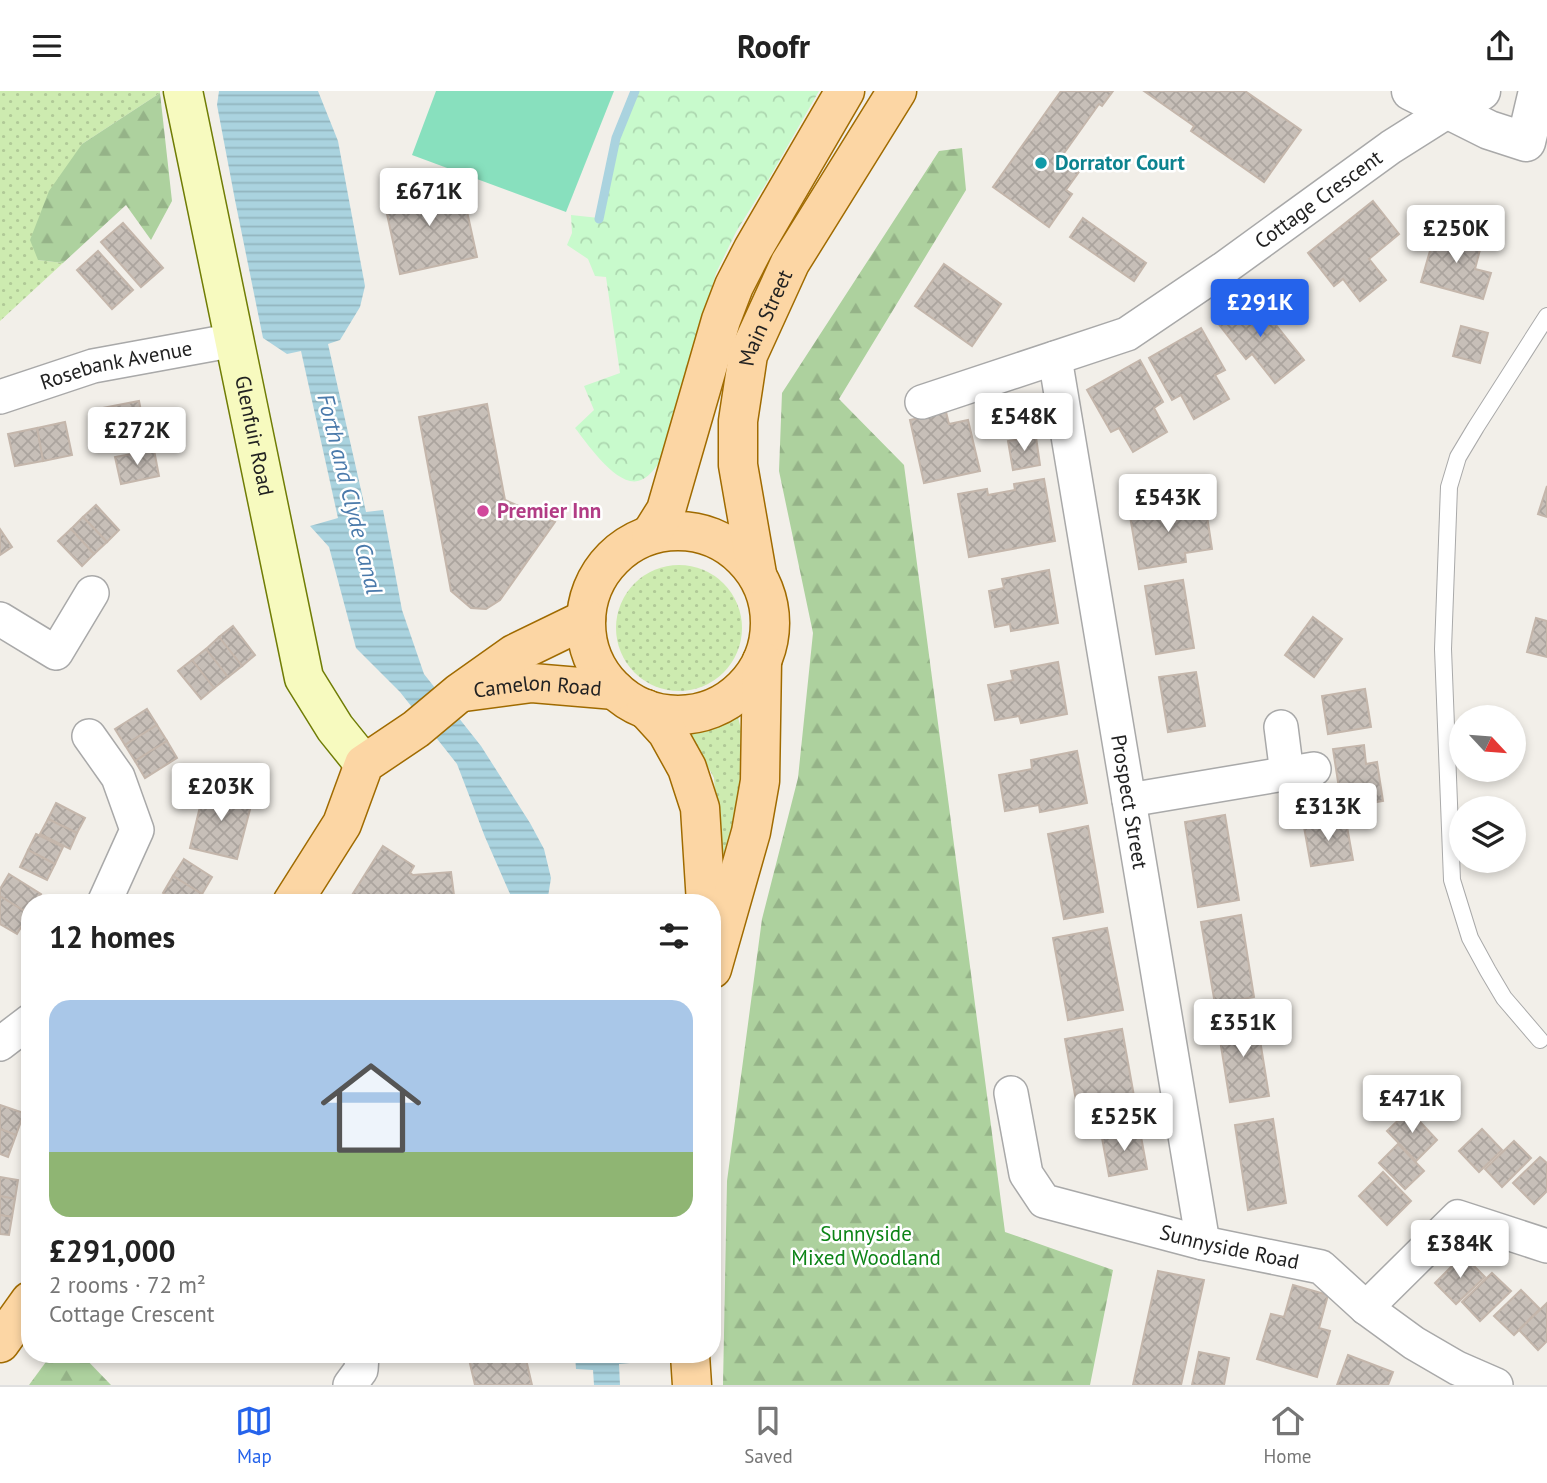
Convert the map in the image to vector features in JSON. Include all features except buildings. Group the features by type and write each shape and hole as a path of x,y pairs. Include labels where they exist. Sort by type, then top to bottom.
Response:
{"main road":[{"name":"Glenfuir Road","path":"183,91 304,678 335,728 364,764"},
{"name":"Main Street","path":"651,534 666,510 721,320 734,286 845,91"},
{"name":"Main Street","path":"757,574 738,465 738,421 748,355 790,263 897,91"},
{"path":"705,894 700,808 687,768 667,732 603,677 590,653 586,619 589,596 603,569 624,547 639,537 681,530 710,536 737,551 757,574 768,601 770,632 762,661 760,781 751,832 721,937"},
{"name":"Camelon Road","path":"364,764 416,729 459,693 514,654 586,619"},
{"path":"631,699 660,714 691,715 722,704 745,687 762,661"},
{"name":"Camelon Road","path":"459,693 532,683 631,699"},
{"path":"298,894 342,824 364,764"},
{"path":"0,1343 21,1314"},
{"path":"691,1363 692,1385"}],"street":[{"path":"1411,91 1489,130 1536,145 1538,91"},
{"path":"1448,111 1481,91"},
{"name":"Cottage Crescent","path":"922,402 1127,334 1223,269 1391,147 1448,111"},
{"name":"Rosebank Avenue","path":"0,397 93,366 235,340"},
{"name":"Prospect Street","path":"1055,358 1203,1243"},
{"path":"0,619 56,653 92,593"},
{"path":"1129,800 1300,772 1281,727"},
{"path":"89,737 118,777 137,830 108,894"},
{"path":"0,1044 21,1028"},
{"name":"Sunnyside Road","path":"1011,1093 1026,1174 1044,1201 1203,1243 1321,1267 1366,1308 1414,1343 1457,1368 1496,1385"},
{"path":"1366,1308 1458,1217 1547,1245"},
{"path":"349,1385 361,1370 361,1363"}],"lane":[{"path":"1540,1040 1504,998 1488,971 1470,938 1452,880 1443,649 1449,487 1458,457 1547,316"}],"green space":[{"path":"0,91 160,93 82,144 38,260 63,263 0,321"},
{"path":"436,91 614,91 566,212 412,155"},
{"path":"635,91 819,91 736,232 716,273 664,456 648,475 641,480 632,481 613,472 575,428 594,410 584,386 620,373 606,277 595,276 588,259 567,245 572,233 571,215 599,218 616,138"},
{"path":"160,93 172,201 151,240 126,205 63,263 38,260 30,240 49,191 82,144"},
{"name":"Sunnyside Mixed Woodland","path":"962,148 966,190 839,399 904,465 1005,1232 1113,1270 1090,1385 723,1385 727,1181 762,919 798,778 813,633 779,471 782,393 939,151"},
{"path":"679,565 703,569 724,583 738,604 742,628 738,652 724,673 703,687 679,691 655,687 634,673 620,652 616,628 620,604 634,583 655,569"},
{"path":"737,713 746,750 729,870 721,870 714,778 690,733"},
{"path":"45,1363 90,1363 111,1385 29,1385"}],"water":[{"name":"Forth and Clyde Canal","path":"219,91 318,91 338,141 365,286 360,307 340,340 328,344 366,512 383,510 402,610 424,674 481,746 530,823 544,849 551,878 548,894 510,894 457,764 400,692 356,648 329,547 310,526 338,518 301,351 287,354 263,338 217,105"},
{"path":"576,1363 630,1363 619,1364 620,1385 594,1385 593,1370 576,1369"}],"waterway":[{"path":"599,219 616,138 635,91"}],"place":[{"name":"Dorrator Court","path":"1041,163"},
{"name":"Premier Inn","path":"483,511"}]}
